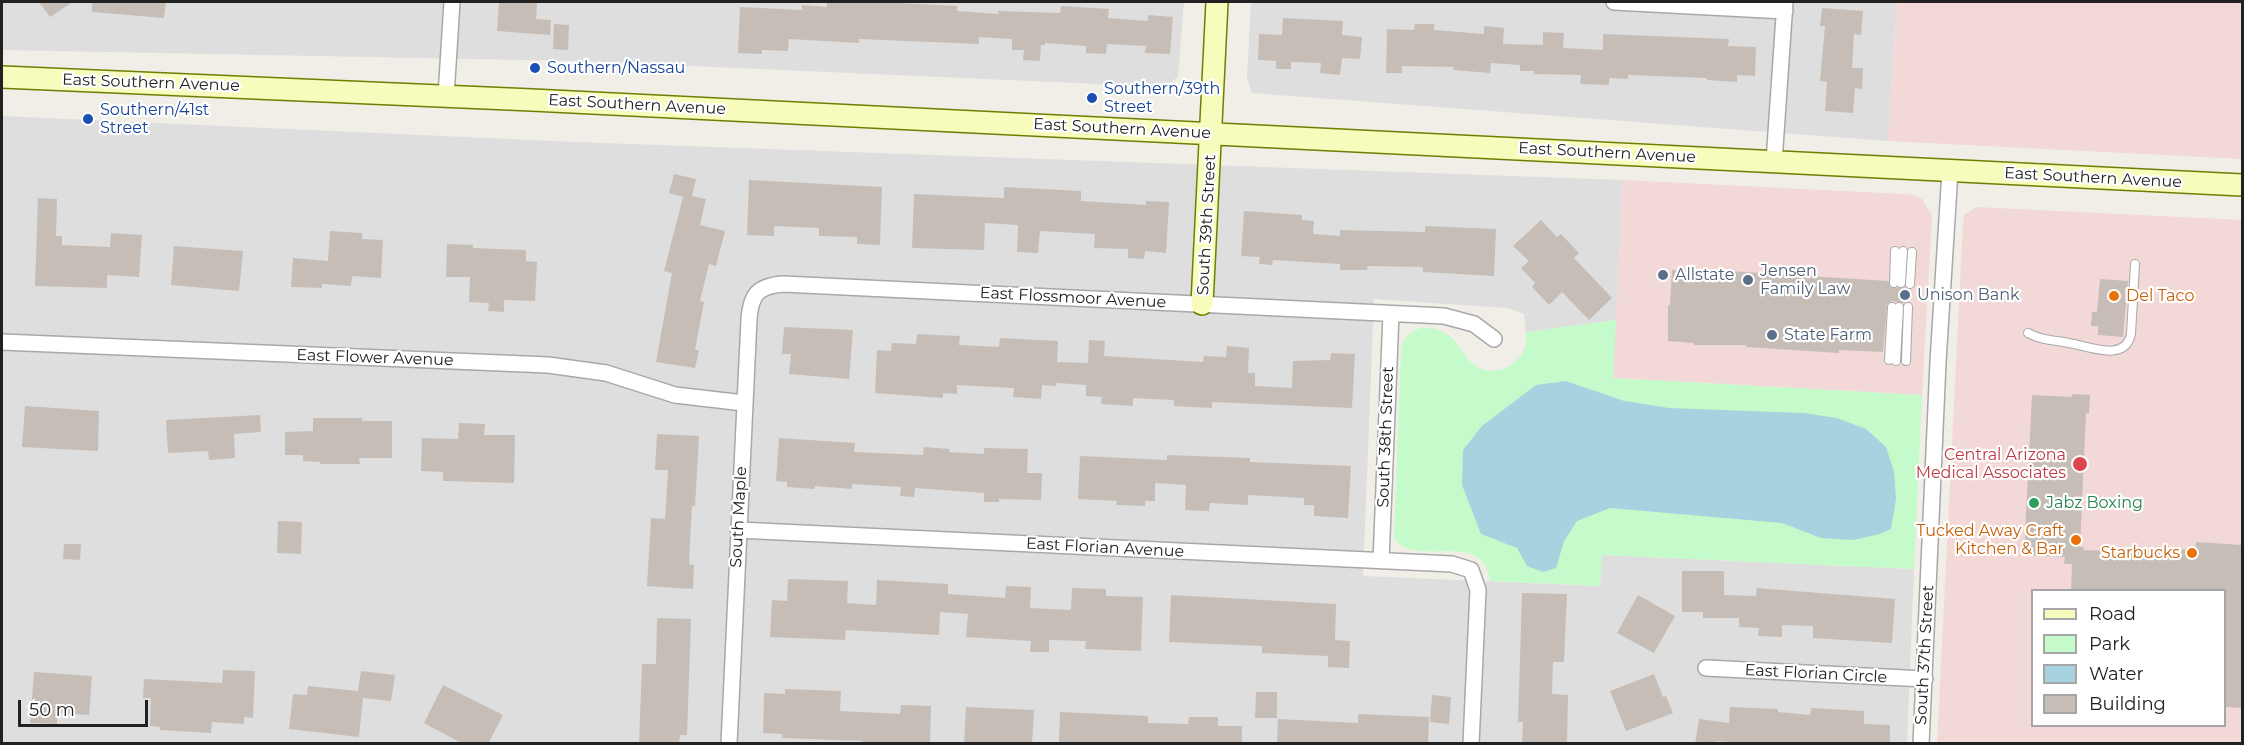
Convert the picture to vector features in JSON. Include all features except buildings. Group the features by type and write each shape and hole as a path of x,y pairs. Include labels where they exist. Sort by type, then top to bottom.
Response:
{"main road":[{"name":"South 39th Street","path":"1202,304 1217,2"},
{"name":"East Southern Avenue","path":"2,77 446,96 2242,185"}],"street":[{"path":"446,96 452,2"},
{"path":"1614,2 1785,6 1774,162"},
{"name":"South 37th Street","path":"1921,744 1950,171"},
{"name":"East Flossmoor Avenue","path":"757,293 764,287 783,284 1391,314 1459,319 1474,324 1494,339"},
{"name":"South Maple","path":"729,744 744,402 750,310 757,293"},
{"name":"South 38th Street","path":"1381,561 1391,314"},
{"name":"East Flower Avenue","path":"2,342 548,365 606,373 675,395 744,402"},
{"name":"East Florian Avenue","path":"738,530 1452,564 1471,570 1478,590 1471,744"},
{"name":"East Florian Circle","path":"1706,669 1925,679"}],"lane":[{"path":"1899,251 1901,283 1912,252"},
{"path":"2028,333 2041,340 2068,342 2104,350 2123,347 2131,334 2135,264"},
{"path":"1892,361 1896,307"},
{"path":"1906,361 1908,308"}],"shaded area":[{"path":"2,2 1184,2 1178,76 1167,87 579,61 2,50"},
{"path":"1251,2 1897,2 1888,141 1252,93 1247,78"},
{"path":"1897,2 2242,2 2242,159 1888,141"},
{"path":"2,116 575,142 1623,180 1616,320 1526,332 1524,314 1507,308 1374,299 1363,576 1600,586 1601,555 1914,569 1907,743 2,743"},
{"path":"1623,180 1902,194 1914,195 1922,199 1932,216 1922,395 1613,378"},
{"path":"1976,207 2242,220 2242,743 1937,744 1964,215"}],"green space":[{"path":"1616,320 1613,378 1922,395 1914,569 1602,555 1600,586 1490,581 1485,565 1475,556 1462,552 1417,551 1404,547 1394,538 1401,350 1410,334 1424,328 1440,331 1455,341 1473,364 1491,371 1505,368 1518,359 1526,344 1526,332"}],"water":[{"path":"1566,381 1624,401 1669,408 1804,413 1837,418 1866,429 1886,447 1894,471 1896,499 1891,529 1853,540 1821,538 1782,523 1610,508 1577,521 1564,541 1556,568 1543,572 1527,566 1517,548 1481,534 1462,485 1463,450 1482,426 1536,385"}],"place":[{"name":"Southern/Nassau","path":"535,68"},
{"name":"Southern/39th Street","path":"1092,98"},
{"name":"Southern/41st Street","path":"88,119"},
{"name":"Allstate","path":"1663,275"},
{"name":"Jensen Family Law","path":"1748,280"},
{"name":"Unison Bank","path":"1905,295"},
{"name":"Del Taco","path":"2114,296"},
{"name":"State Farm","path":"1772,335"},
{"name":"Central Arizona Medical Associates","path":"2080,464"},
{"name":"Jabz Boxing","path":"2034,503"},
{"name":"Tucked Away Craft Kitchen & Bar","path":"2076,540"},
{"name":"Starbucks","path":"2192,553"}]}
